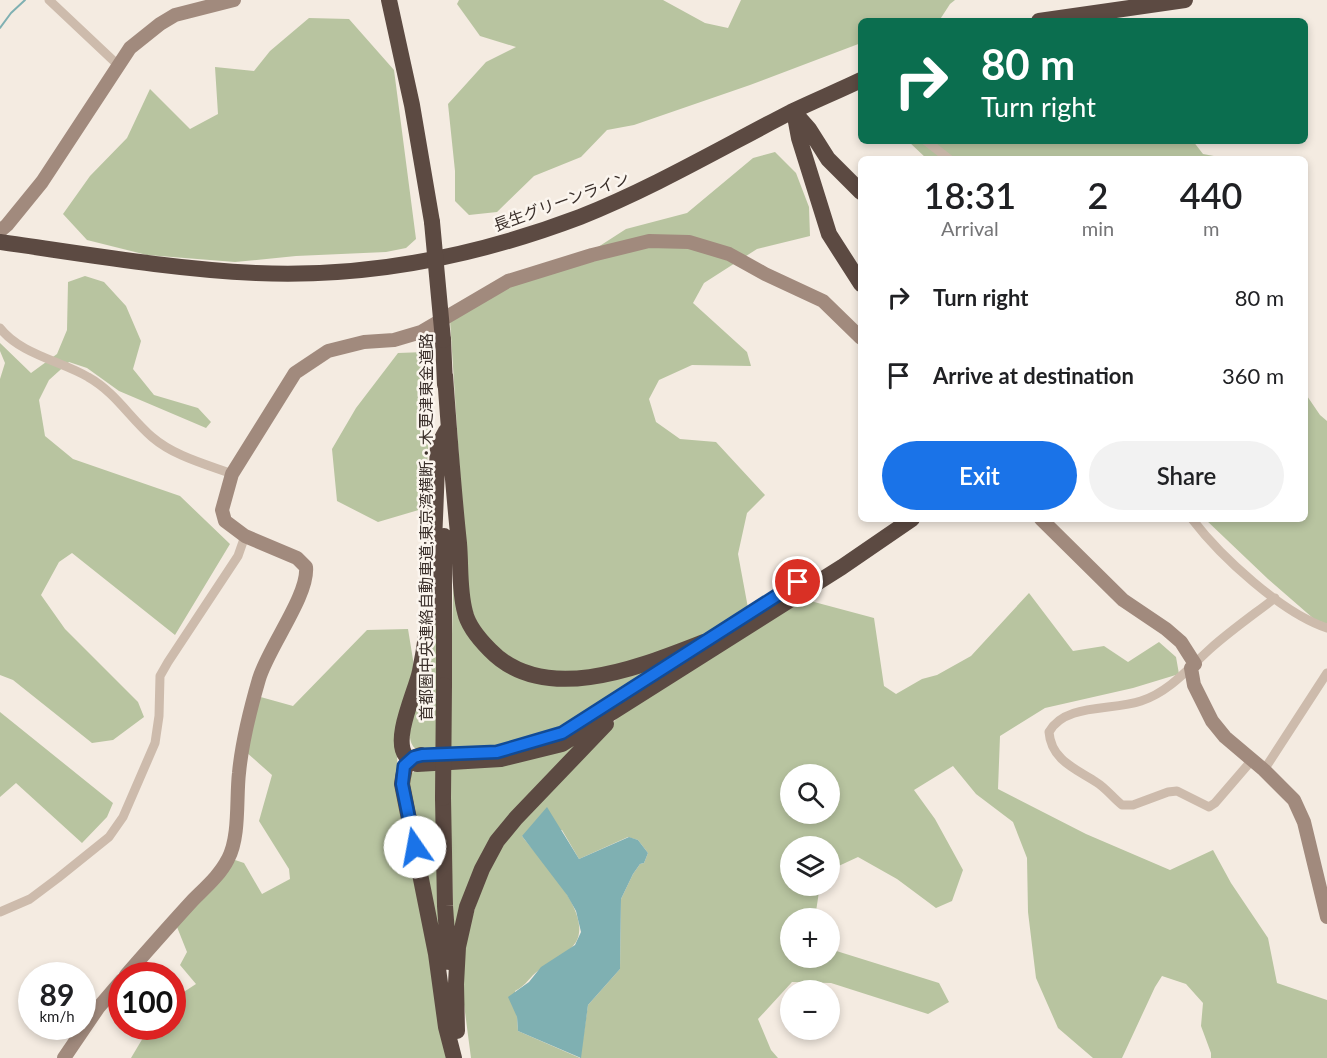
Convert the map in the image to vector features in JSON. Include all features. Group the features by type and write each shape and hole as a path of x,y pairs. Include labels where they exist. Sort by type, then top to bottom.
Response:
{"highway":[{"name":"首都圏中央連絡自動車道;東京湾横断・木更津東金道路","path":"388,0 412,105 432,222 443,340 446,431 443,798 445,906 461,1058"},
{"path":"1060,18 1185,0"},
{"name":"長生グリーンライン","path":"0,242 167,264 257,273 343,272 418,263 527,236 581,216 633,194 794,111 858,81"},
{"path":"794,111 809,129 828,159 858,189"},
{"path":"794,111 799,138 829,234 858,279"},
{"path":"445,375 452,484 465,614 480,640 500,660 525,674 558,680 601,675 657,660 704,642"},
{"path":"446,431 438,446 430,611 426,644 419,677 402,733 406,757 417,764 501,759 562,744 842,567 908,522"},
{"path":"454,1058 446,1027 435,954 402,784 404,766 422,755 497,752 562,733 890,522"},
{"path":"457,1031 458,947 467,907 482,869 497,841 516,818 626,704"}],"street":[{"path":"49,0 118,65"},
{"path":"0,231 42,182 130,48 175,15 234,0"},
{"path":"930,144 945,156"},
{"path":"138,962 208,886 229,858 234,845 239,772 246,725 260,676 307,577 306,567 297,558 246,536 225,521 222,510 232,474 295,373 328,351 364,342 394,340 421,332 508,281 592,255 650,241 689,242 729,254 823,301 858,335"},
{"path":"0,328 18,344 104,387 160,444 232,474"},
{"path":"1044,522 1123,600 1181,642 1193,666 1194,686 1212,721 1225,737 1285,789 1299,809 1327,917"},
{"path":"1195,522 1226,558 1275,598 1305,618 1327,628"},
{"path":"0,912 40,892 109,837 123,817 155,743 159,716 160,676 238,556 246,536"},
{"path":"1252,760 1209,807 1177,791 1134,805 1122,804 1098,783 1057,755 1049,740 1049,732 1053,724 1061,718 1084,710 1106,709 1142,701 1157,695 1211,648 1275,598"},
{"path":"1264,770 1327,673"},
{"path":"64,1058 108,996"}],"green space":[{"path":"459,0 663,0 705,23 728,28 741,0 955,0 941,18 858,18 858,44 634,125 607,130 581,157 534,176 497,212 469,215 455,201 455,171 448,104 486,62 516,47 480,36 457,4"},
{"path":"309,18 349,19 394,70 416,239 406,248 386,252 296,256 235,262 147,255 87,240 63,214 90,176 127,138 150,89 190,129 218,114 215,67 254,71 270,51"},
{"path":"911,144 1195,144 1203,154 1214,156 924,156"},
{"path":"775,152 796,173 809,207 810,236 757,249 704,283 693,303 747,352 751,366 692,365 659,380 649,399 656,422 680,439 716,442 765,495 747,513 738,554 748,608 709,633 631,664 565,675 524,668 481,634 468,599 450,320 504,287 567,267 626,229 687,213 753,158"},
{"path":"85,276 104,282 126,306 141,341 133,369 154,395 198,408 211,422 206,428 119,391 87,368 69,362 49,380 39,400 45,436 73,459 180,496 230,544 175,635 72,553 59,562 41,595 65,629 138,702 144,717 113,740 92,743 13,680 0,675 0,379 5,363 0,351 0,343 31,373 57,354 67,330 68,282"},
{"path":"425,352 429,430 422,509 378,522 337,501 332,449 356,408 398,353"},
{"path":"1308,397 1327,421 1327,624 1314,619 1208,522 1308,522"},
{"path":"440,510 437,751 421,751 411,742 409,723"},
{"path":"454,557 465,623 529,679 662,663 578,719 541,736 504,746 449,750"},
{"path":"1029,593 1073,651 1104,646 1128,662 1159,642 1176,657 1179,674 1133,688 1045,708 1000,736 998,789 1086,834 1170,870 1213,850 1231,883 1268,938 1277,983 1327,1000 1327,1058 1211,1058 1201,1026 1203,1003 1186,984 1162,976 1122,1058 1093,1058 1058,1028 1036,978 1028,912 1027,858 1013,822 976,794 953,766 914,790 935,819 963,870 952,901 936,908 897,879 858,857 840,865 840,836 780,836 780,896 818,896 817,908 780,908 780,968 840,968 840,952 939,983 949,1002 928,1014 840,986 840,980 780,980 780,995 758,1019 771,1050 778,1058 580,1058 471,1058 462,989 466,937 487,870 511,831 623,712 803,599 874,618 884,686 896,694 922,679 937,675 971,656","holes":["562,830 579,859 628,837 638,840 648,853 644,863 640,864 633,874 621,899 620,969 588,1005 580,1058 518,1031 515,991 539,970 569,950 576,942 579,930 577,916 562,887 522,836"]},
{"path":"408,629 415,672 397,752 398,781 449,1058 131,1058 142,1040 186,1040 186,991 196,984 186,972 186,962 182,962 187,952 177,927 232,859 244,863 262,894 290,879 289,869 259,821 272,775 246,752 257,696 293,706 367,630"},
{"path":"0,712 113,803 107,817 82,843 16,783 0,797"},
{"path":"590,731 504,826 454,948 449,768"},
{"path":"437,767 442,949 408,777 417,769"}],"water":[{"path":"547,807 579,859 629,837 638,840 648,853 644,863 640,864 633,874 621,899 620,969 588,1005 581,1058 518,1031 517,1017 508,997 529,982 541,967 575,945 581,932 576,911 567,895 522,836"}],"waterway":[{"path":"0,28 25,0"}],"route":[{"path":"415,847 402,784 404,766 414,757 497,752 562,733 798,582"}]}
